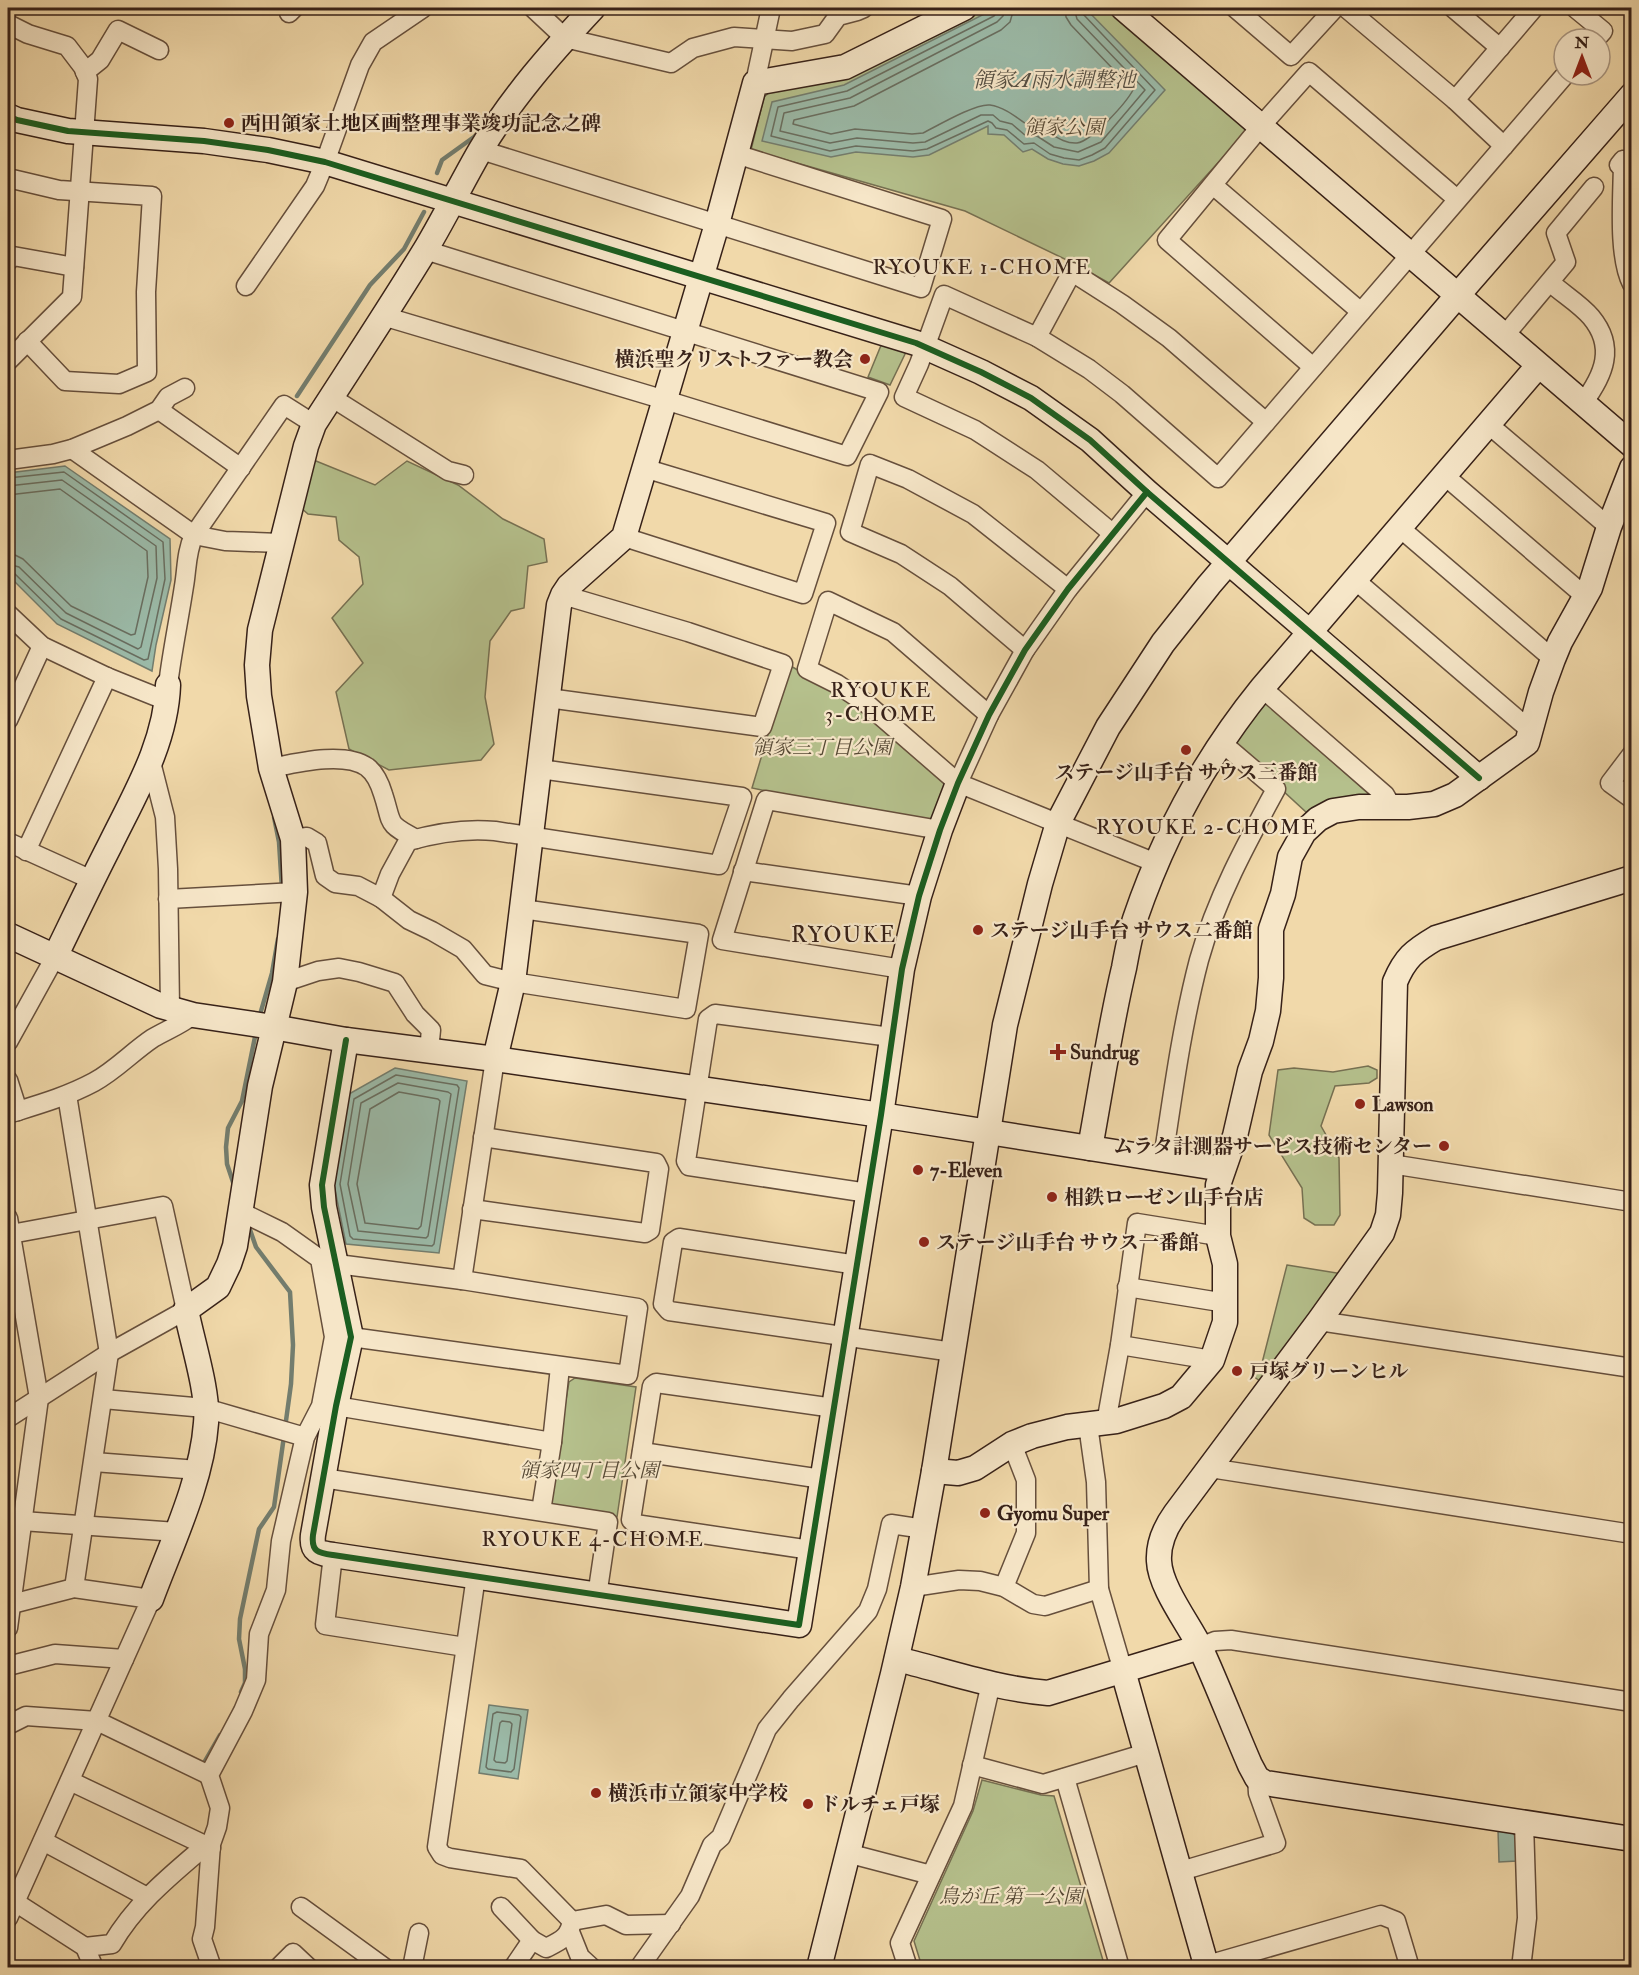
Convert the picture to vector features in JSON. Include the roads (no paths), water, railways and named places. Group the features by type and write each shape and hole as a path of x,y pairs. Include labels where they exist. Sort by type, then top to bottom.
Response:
{"street":[{"path":"246,286 315,186 326,162 360,65 373,42 423,8"},
{"path":"533,8 565,38 671,63 693,48 734,37 792,41 825,34 838,16 864,8"},
{"path":"8,1418 109,1353 186,1310 218,1287 229,1264 241,1212 258,1098 285,981 295,892 293,839 271,768 259,696 257,665 260,630 306,446 314,424 425,250 481,150 509,107 565,38 593,8"},
{"path":"462,1280 495,1059 513,982 557,617 563,595 569,586 624,537 717,224 755,84 771,8"},
{"path":"1123,8 1632,445"},
{"path":"1235,8 1291,56 1335,8"},
{"path":"1346,8 1455,100 1504,146"},
{"path":"1453,8 1500,48"},
{"path":"1455,100 1534,8"},
{"path":"1575,8 1598,27"},
{"path":"755,84 844,67 949,11"},
{"path":"8,24 28,34 67,45 88,79 72,297 8,361"},
{"path":"85,72 100,60 118,30 159,50"},
{"path":"1313,367 1167,240 1214,186 1261,126 1309,72 1457,199"},
{"path":"1112,533 1037,470 975,430 904,397 926,346 944,295 1037,337 1089,369 1122,394 1218,478 1555,87"},
{"path":"819,1968 913,1587 934,1471 1005,1025 1040,884 1058,823 1108,727 1134,684 1163,643 1457,296 1632,95"},
{"path":"8,116 17,120 68,130 204,141 268,150 326,162 926,346 1031,398 1090,440 1147,492 1479,778"},
{"path":"481,150 921,288 942,219 736,154"},
{"path":"1618,165 1623,160 1623,245 1628,276 1632,284"},
{"path":"8,178 59,190 152,196 146,291 147,372 119,384 65,381 27,341"},
{"path":"1214,186 1361,312"},
{"path":"1505,335 1551,283 1566,262 1556,234 1594,187"},
{"path":"383,316 847,456 879,392 425,250"},
{"path":"8,261 13,256 74,267"},
{"path":"1037,337 1072,272 1169,338 1266,422"},
{"path":"1551,283 1590,316 1604,345 1605,359 1602,374 1596,387 1583,403"},
{"path":"1090,1148 1118,993 1135,921 1156,862 1194,786 1221,742 1262,687 1538,366"},
{"path":"8,460 72,449 159,410 168,397 185,388"},
{"path":"331,397 448,471 464,475"},
{"path":"8,1042 12,1022 55,957 151,762 162,727 172,647 189,547 194,535 284,405 314,424"},
{"path":"159,410 241,468"},
{"path":"1488,424 1609,527"},
{"path":"72,449 194,535 225,541 280,543"},
{"path":"1025,651 950,586 901,554 850,532 870,464 908,479 973,514 1068,589"},
{"path":"624,537 803,594 826,523 644,468"},
{"path":"934,1471 958,1473 975,1468 1012,1444 1032,1436 1067,1427 1097,1424 1164,1406 1181,1397 1212,1360 1225,1322 1226,1303 1225,1264 1218,1236 1218,1185 1235,1136 1250,1071 1261,1041 1268,1011 1271,929 1283,894 1290,857 1304,831 1333,810 1434,804 1455,795 1527,743 1553,659 1590,588 1609,527 1632,468"},
{"path":"1444,476 1586,597"},
{"path":"346,1041 322,1185 324,1207 351,1337 312,1541 315,1550 319,1553 799,1625 881,1115 902,969 920,896 940,830 958,783 989,715 1025,651 1068,589 1147,492"},
{"path":"1400,528 1553,659"},
{"path":"1355,580 1530,730"},
{"path":"548,698 762,727 783,664 688,632 563,595"},
{"path":"989,715 893,632 828,601 807,669 837,684 867,704 958,783 1156,862"},
{"path":"8,614 42,646 107,677 167,693"},
{"path":"8,720 42,646"},
{"path":"26,851 107,677"},
{"path":"1262,687 1385,795 1392,807"},
{"path":"1163,1159 1185,1020 1200,959 1232,871 1276,789 1221,742"},
{"path":"1632,754 1610,783 1632,799"},
{"path":"271,768 323,758 346,760 366,766 378,780 390,822 398,830 416,839"},
{"path":"151,762 165,817 170,1008"},
{"path":"381,898 408,841 458,831 482,830 719,865 741,797 540,769"},
{"path":"902,969 722,940 766,800 940,830"},
{"path":"293,839 307,837 317,843 325,876 335,883 358,886 381,898 409,920 463,949 485,975 513,982 686,1009 699,934 522,909"},
{"path":"8,842 92,880"},
{"path":"743,871 920,896"},
{"path":"1181,1871 1276,1844 1258,1793 1257,1778 1200,1647 1161,1574 1160,1545 1164,1530 1174,1514 1382,1233 1388,1215 1391,1164 1395,982 1402,965 1416,950 1436,938 1632,878"},
{"path":"168,899 295,892"},
{"path":"8,936 122,989 193,1015 346,1041 495,1059 696,1090 881,1115 1223,1169"},
{"path":"285,981 318,971 339,968 395,983 415,1014 431,1030 429,1050"},
{"path":"868,1193 689,1166 686,1161 696,1090 708,1018 715,1014 891,1037"},
{"path":"8,1080 13,1113 67,1095 95,1082 156,1037 193,1015"},
{"path":"67,1095 109,1353 74,1588"},
{"path":"472,1209 645,1233 650,1230 659,1168 656,1164 483,1137"},
{"path":"1391,1164 1632,1202"},
{"path":"8,1628 15,1520 39,1398 14,1293 9,1226 87,1219 163,1206 206,1408 207,1422 198,1470 151,1599 11,1910 85,1947 112,1944 124,1923 147,1897 208,1847"},
{"path":"212,1968 202,1939 205,1927 208,1847 219,1808 209,1775 243,1711 256,1680 259,1634 276,1590 281,1541 305,1437 321,1406 334,1337 320,1259 282,1232 241,1212"},
{"path":"1218,1236 1137,1223 1120,1345 1097,1424 1099,1589 1181,1871 1203,1967 1381,1915 1396,1921 1410,1968"},
{"path":"857,1264 679,1238 673,1242 663,1304 669,1311 953,1352"},
{"path":"337,1264 462,1280 638,1308 628,1375 351,1337"},
{"path":"1127,1287 1226,1303"},
{"path":"1319,1321 1632,1368"},
{"path":"1120,1345 1212,1360"},
{"path":"541,1511 561,1366"},
{"path":"811,1550 635,1524 632,1520 652,1386 656,1383 834,1408"},
{"path":"103,1399 206,1408 305,1437"},
{"path":"336,1406 552,1442"},
{"path":"1004,1587 1026,1533 1026,1480 1012,1444"},
{"path":"642,1452 822,1479"},
{"path":"94,1462 198,1470"},
{"path":"1210,1468 1632,1534"},
{"path":"323,1478 608,1522 597,1596"},
{"path":"15,1520 177,1532"},
{"path":"639,1968 690,1896 712,1845 721,1837 767,1729 868,1611 877,1589 891,1524 924,1529"},
{"path":"333,1555 325,1625 465,1647"},
{"path":"476,1576 437,1846 442,1855 450,1858 521,1869 571,1926 580,1957 592,1968"},
{"path":"913,1587 959,1580 980,1581 1004,1587 1033,1604 1045,1606 1099,1589"},
{"path":"9,1605 74,1588 151,1599"},
{"path":"897,1659 991,1683 1048,1693 1215,1641 1231,1640 1632,1702"},
{"path":"8,1666 56,1654 124,1659"},
{"path":"908,1968 900,1942 963,1806 991,1683"},
{"path":"8,1725 26,1716 97,1721 209,1775"},
{"path":"972,1765 1043,1784 1146,1753"},
{"path":"1065,1778 1120,1968"},
{"path":"1257,1778 1265,1783 1632,1839"},
{"path":"70,1781 208,1847"},
{"path":"1521,1968 1527,1918 1524,1823"},
{"path":"43,1841 147,1897"},
{"path":"848,1853 931,1875"},
{"path":"301,1906 385,1968"},
{"path":"501,1907 532,1940 546,1948 561,1941 571,1926 606,1915 626,1925 671,1924"},
{"path":"412,1968 419,1934"},
{"path":"513,1968 532,1940"},
{"path":"85,1947 94,1968"},
{"path":"278,1968 293,1953 309,1968"}],"water":[{"name":"領家A雨水調整池","path":"996,8 1085,8 1165,90 1109,153 1079,166 1048,159 1032,149 1023,152 1004,135 988,134 988,126 929,155 913,157 856,152 831,157 762,141 772,102 844,85"},
{"path":"65,466 170,539 171,580 152,671 57,624 8,575 8,473"},
{"path":"395,1068 467,1081 439,1253 346,1244 334,1185 349,1094"},
{"path":"489,1705 528,1710 518,1779 479,1773"},
{"path":"1498,1830 1512,1832 1516,1837 1517,1861 1499,1862"}],"waterway":[{"path":"572,11 575,8"},
{"path":"437,173 442,160 479,132"},
{"path":"297,396 370,285 404,249 424,212"},
{"path":"274,817 279,842 282,889"},
{"path":"259,1018 272,973 278,939"},
{"path":"235,1188 227,1164 228,1128 242,1101 256,1032"},
{"path":"248,1224 256,1247 290,1292 293,1345 285,1428"},
{"path":"241,1692 245,1683 245,1669 239,1639 240,1619 259,1529 274,1507 284,1436"},
{"path":"205,1761 220,1735"}],"place":[{"name":"西田領家土地区画整理事業竣功記念之碑","path":"229,123"},
{"name":"横浜聖クリストファー教会","path":"865,359"},
{"name":"ステージ山手台 サウス三番館","path":"1186,750"},
{"name":"ステージ山手台 サウス二番館","path":"978,930"},
{"name":"Sundrug","path":"1058,1052"},
{"name":"Lawson","path":"1360,1104"},
{"name":"ムラタ計測器サービス技術センター","path":"1444,1146"},
{"name":"7-Eleven","path":"918,1170"},
{"name":"相鉄ローゼン山手台店","path":"1052,1197"},
{"name":"ステージ山手台 サウス一番館","path":"924,1242"},
{"name":"戸塚グリーンヒル","path":"1237,1371"},
{"name":"Gyomu Super","path":"985,1513"},
{"name":"横浜市立領家中学校","path":"596,1793"},
{"name":"ドルチェ戸塚","path":"808,1804"}],"district":[{"name":"RYOUKE 1-CHOME","path":"982,267"},
{"name":"RYOUKE 3-CHOME","path":"881,702"},
{"name":"RYOUKE 2-CHOME","path":"1207,827"},
{"name":"RYOUKE","path":"844,935"},
{"name":"RYOUKE 4-CHOME","path":"593,1539"}],"park label":[{"name":"領家公園","path":"1064,127"},
{"name":"領家三丁目公園","path":"822,747"},
{"name":"領家四丁目公園","path":"589,1470"},
{"name":"鳥が丘 第一公園","path":"1011,1896"}]}
